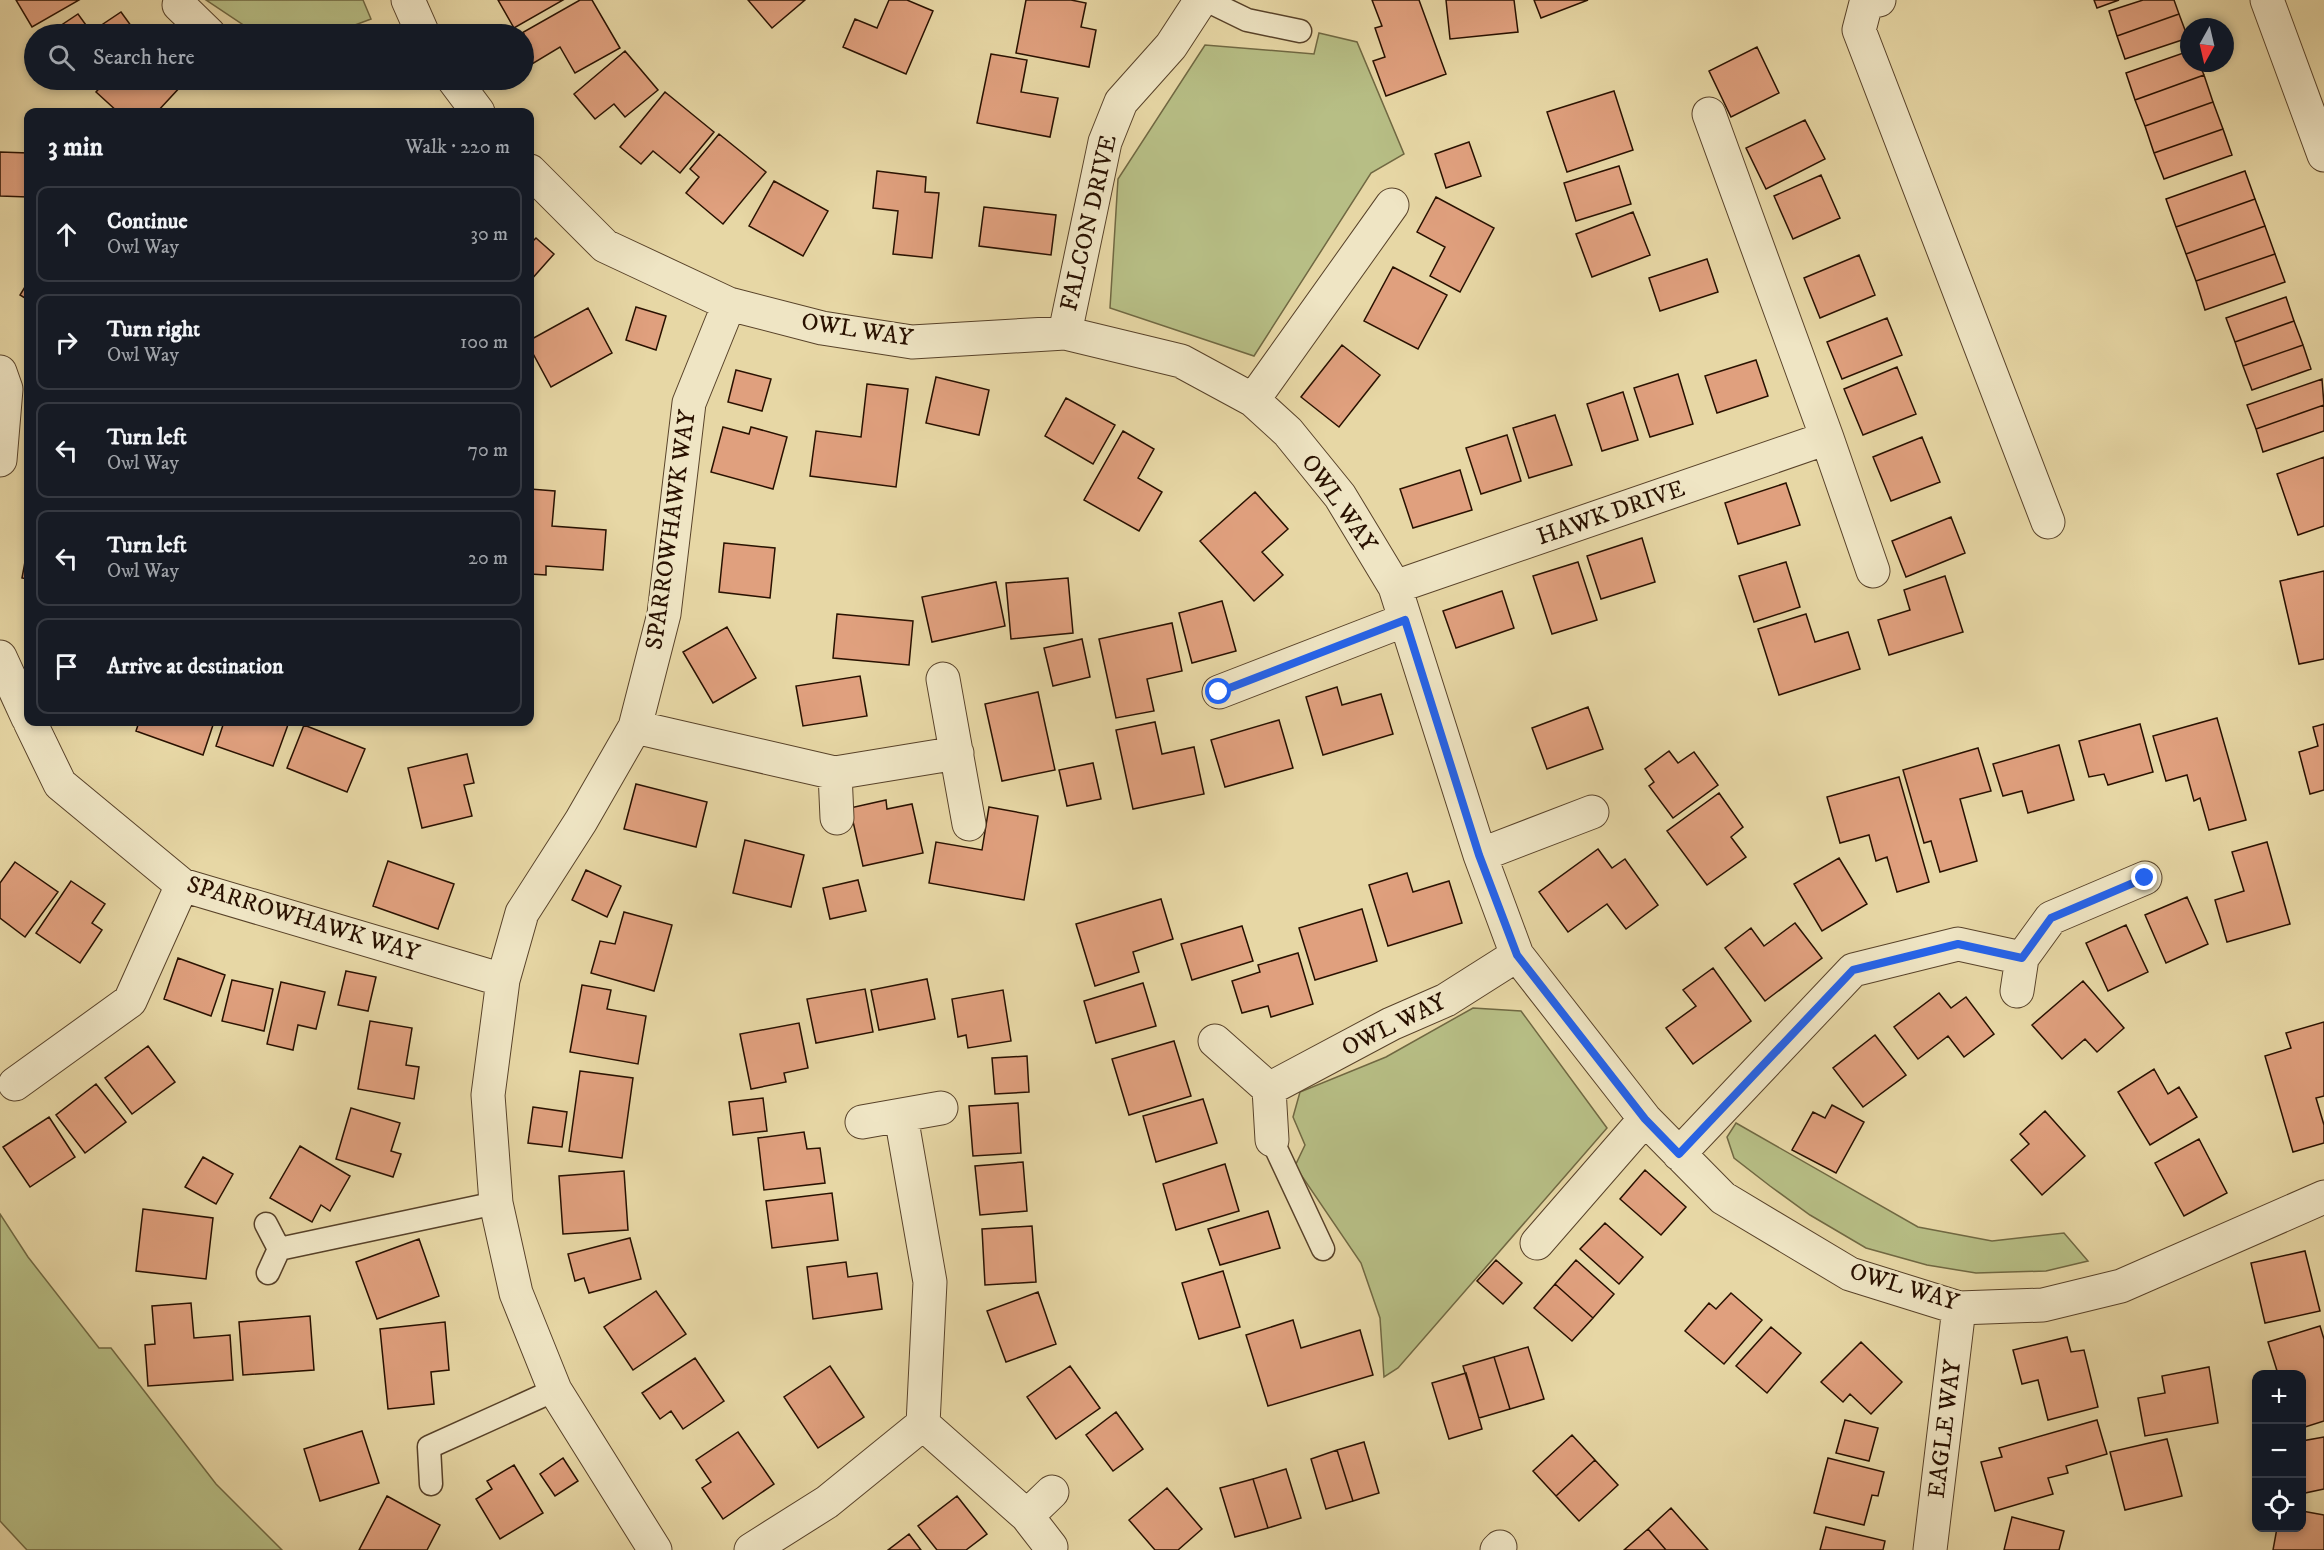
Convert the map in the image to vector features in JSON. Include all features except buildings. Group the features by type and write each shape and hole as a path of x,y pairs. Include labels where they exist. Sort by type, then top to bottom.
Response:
{"street":[{"path":"408,0 417,24"},
{"name":"FALCON DRIVE","path":"1065,333 1105,142 1121,102 1171,46 1202,0"},
{"path":"1879,0 1866,3 1859,30 2048,522"},
{"path":"2267,0 2324,155"},
{"path":"179,4 199,24"},
{"path":"461,90 474,108"},
{"path":"1709,114 1873,571"},
{"name":"OWL WAY","path":"534,175 605,246 729,304 822,328 912,342 1065,333 1181,361 1253,400 1288,432 1340,496 1395,587 1479,855 1517,955 1645,1119 1723,1198 1850,1274 1959,1308 2043,1305 2121,1286 2324,1197"},
{"path":"1253,400 1392,205"},
{"name":"SPARROWHAWK WAY","path":"655,1550 555,1390 516,1293 496,1203 489,1095 502,980 522,913 581,821 635,727 664,614 689,403 729,304"},
{"path":"0,460 12,384"},
{"name":"HAWK DRIVE","path":"1395,587 1827,438"},
{"path":"1219,692 1405,620"},
{"name":"SPARROWHAWK WAY","path":"0,657 24,709"},
{"path":"943,679 969,824"},
{"name":"SPARROWHAWK WAY","path":"32,726 60,784 182,885 502,980"},
{"path":"635,727 835,773 957,753"},
{"path":"835,773 837,818"},
{"path":"1479,855 1592,812"},
{"path":"2017,991 2022,958 2051,918 2145,878"},
{"path":"15,1084 130,1001 182,885"},
{"path":"1679,1154 1853,970 1958,944 2022,958"},
{"name":"OWL WAY","path":"1269,1089 1391,1024 1446,1000 1517,955"},
{"path":"1215,1041 1269,1089 1272,1140"},
{"path":"862,1122 941,1108"},
{"path":"751,1550 827,1502 923,1424 930,1282 901,1116"},
{"path":"1537,1243 1645,1119"},
{"name":"EAGLE WAY","path":"1930,1550 1959,1308"},
{"path":"923,1424 1027,1516 1051,1547"},
{"path":"1027,1516 1052,1492"}],"lane":[{"path":"1206,0 1247,20 1300,31"},
{"path":"1272,1140 1323,1249"},
{"path":"279,1249 496,1203"},
{"path":"266,1224 279,1249"},
{"path":"268,1273 279,1249"},
{"path":"431,1484 429,1447 555,1390"}],"green space":[{"path":"206,0 363,0 371,19 358,24 242,24"},
{"path":"1319,33 1357,42 1404,154 1371,173 1254,356 1110,308 1118,179 1205,45 1314,54"},
{"path":"1473,1008 1521,1011 1607,1128 1398,1368 1384,1377 1380,1318 1361,1263 1295,1166 1305,1145 1293,1117 1300,1092 1386,1057"},
{"path":"1736,1123 1918,1227 1992,1241 2064,1233 2088,1261 2046,1271 1976,1273 1927,1265 1866,1248 1810,1215 1734,1158 1727,1137"},
{"path":"0,1214 28,1257 99,1348 111,1348 216,1484 282,1550 27,1550 0,1521"}],"route":[{"path":"1219,692 1405,620 1479,855 1517,955 1645,1119 1679,1154 1853,970 1958,944 2022,958 2051,918 2145,878"}]}
